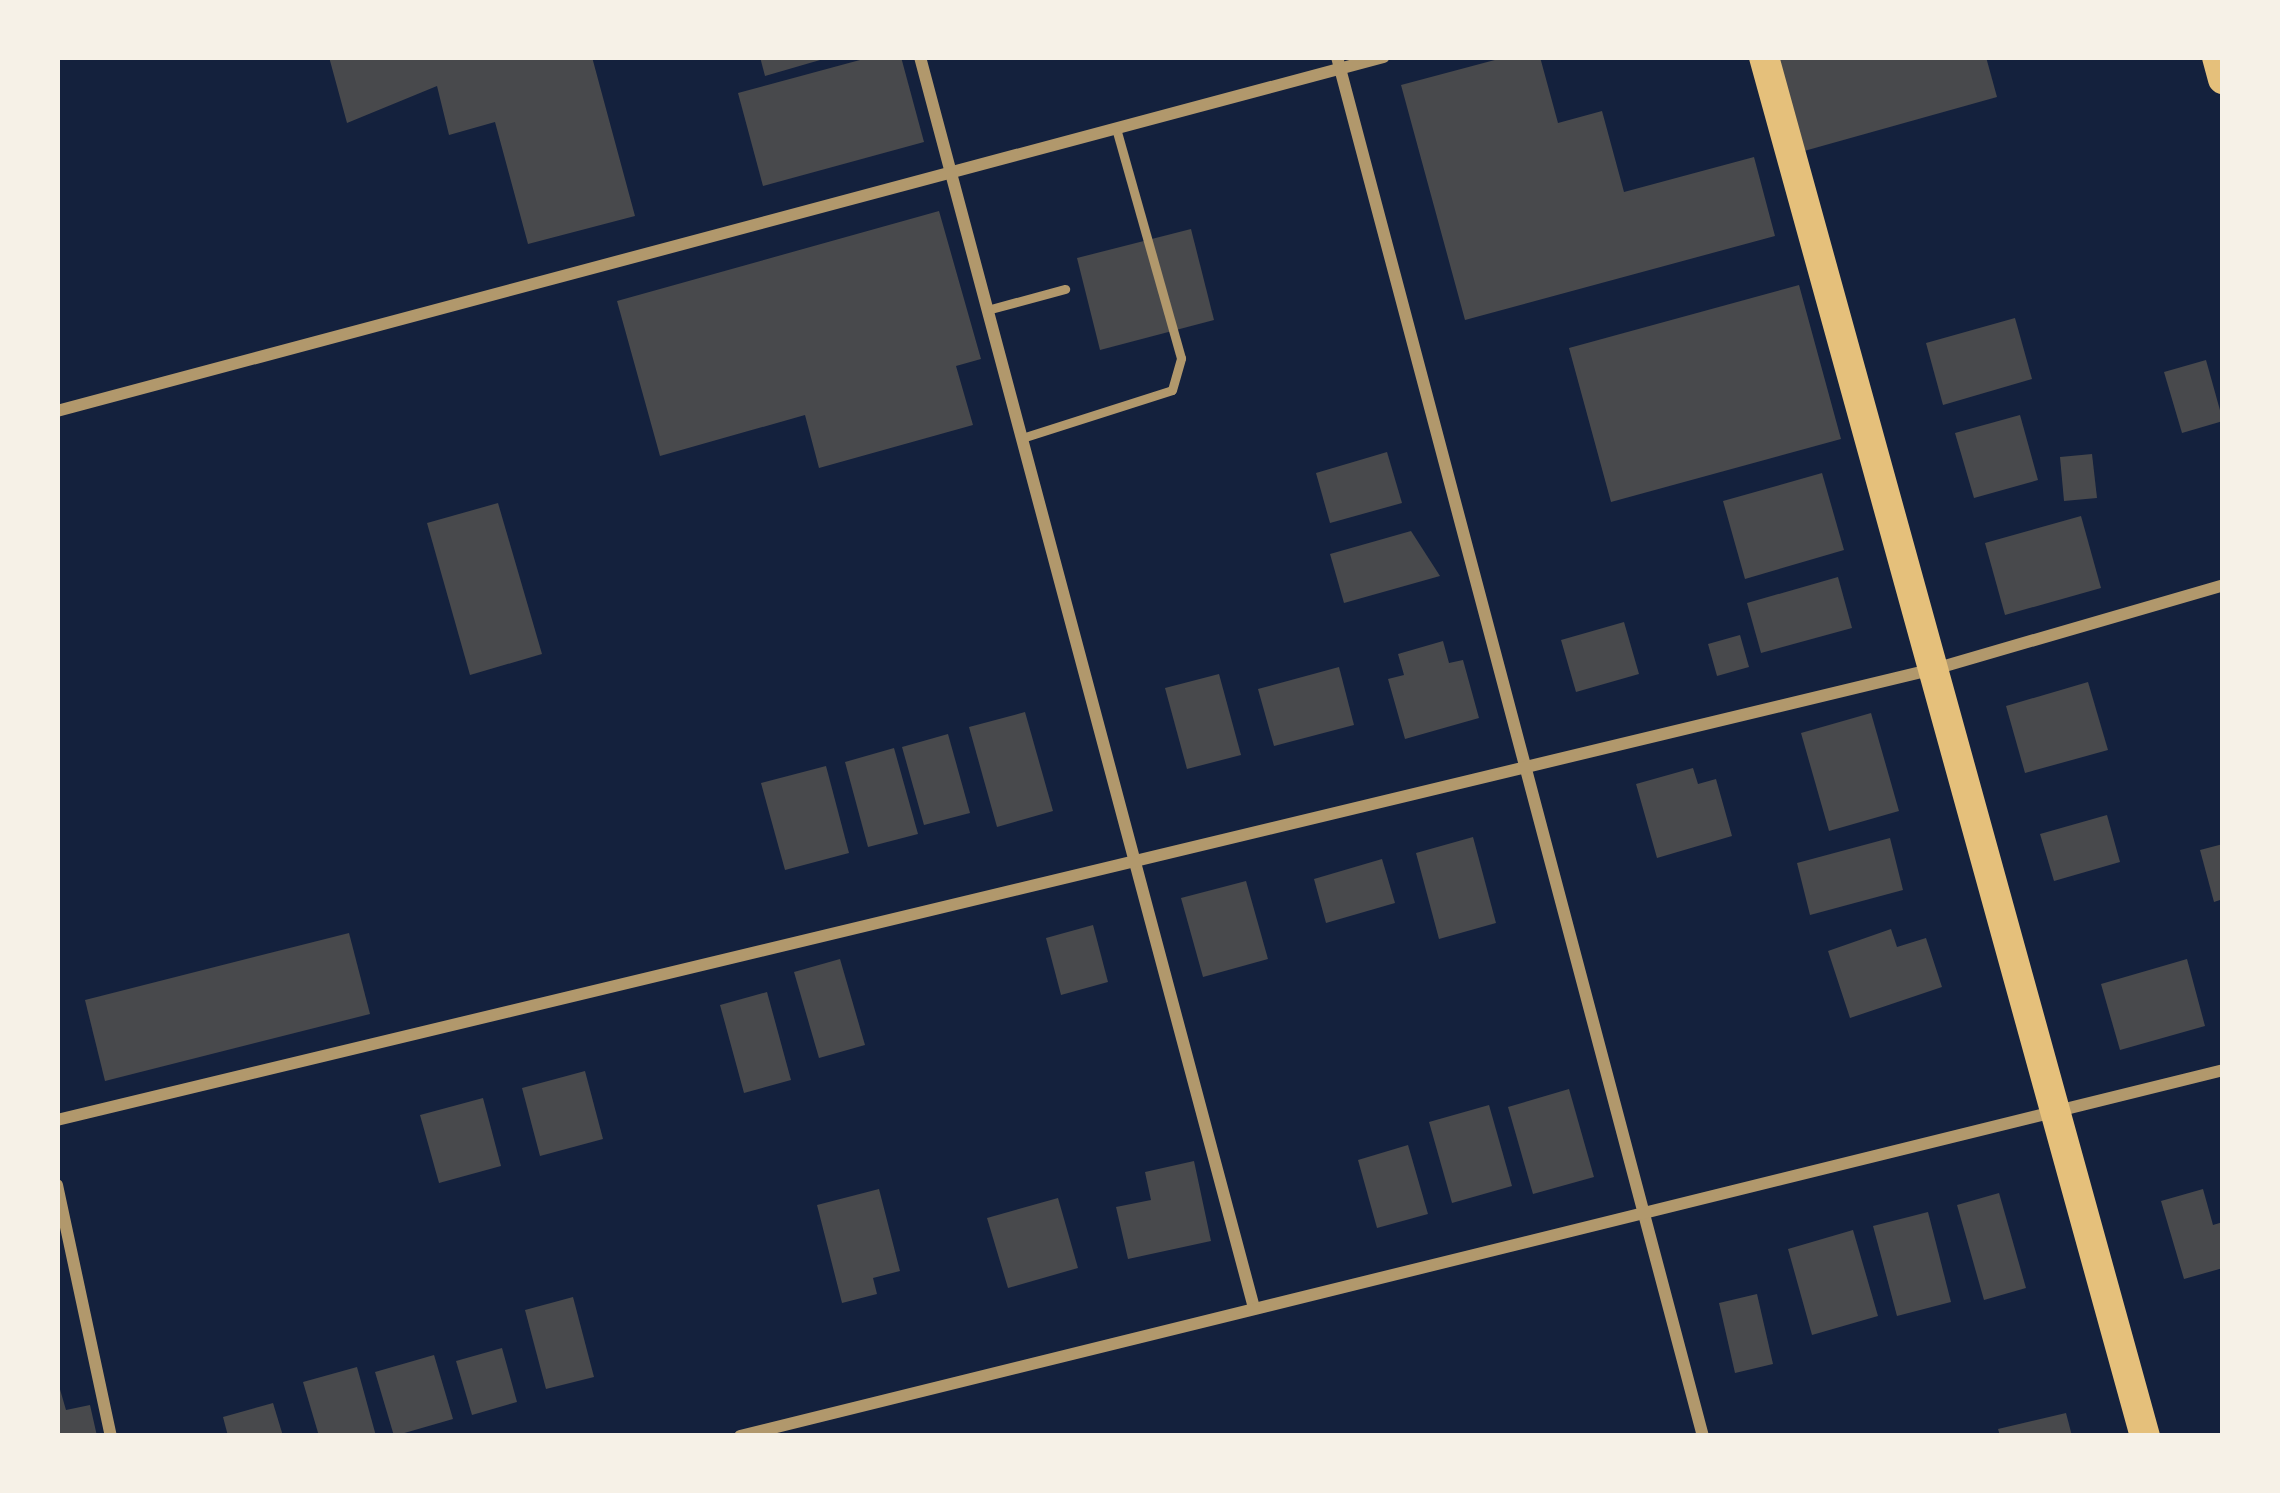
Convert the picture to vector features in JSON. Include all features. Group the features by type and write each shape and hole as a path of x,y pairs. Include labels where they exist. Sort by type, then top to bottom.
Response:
{"main road":[{"path":"1764,57 1938,668 2145,1436"},
{"path":"2217,57 2223,79"}],"street":[{"path":"920,57 1254,1308"},
{"path":"57,411 1116,128 1339,63 1384,57"},
{"path":"1339,63 1636,1211 1702,1436"},
{"path":"57,1120 1133,856 1938,668 2223,585"},
{"path":"740,1436 1636,1211 2223,1070"},
{"path":"57,1185 111,1436"}],"lane":[{"path":"1022,438 1172,390 1181,358 1116,128"},
{"path":"987,310 1065,289"}],"building":[{"path":"329,57 592,57 635,216 528,244 495,122 449,135 437,86 347,123"},
{"path":"760,57 827,57 827,58 765,76"},
{"path":"871,57 901,57 924,142 763,186 738,93"},
{"path":"1506,57 1540,57 1558,123 1602,111 1624,192 1754,157 1775,236 1465,320 1401,85"},
{"path":"1769,57 1986,57 1997,97 1797,153"},
{"path":"939,211 981,359 956,366 973,425 819,468 805,415 660,456 617,301"},
{"path":"1191,229 1214,320 1100,350 1077,258"},
{"path":"1799,285 1841,439 1611,502 1569,348"},
{"path":"2015,318 2032,379 1943,405 1926,343"},
{"path":"2206,360 2223,421 2182,433 2164,372"},
{"path":"2020,415 2038,480 1974,498 1955,433"},
{"path":"1387,452 1402,503 1330,523 1316,473"},
{"path":"2092,454 2097,498 2064,501 2060,457"},
{"path":"1822,473 1844,550 1745,579 1723,501"},
{"path":"498,503 542,654 470,675 427,523"},
{"path":"2081,516 2101,588 2005,615 1985,543"},
{"path":"1411,531 1440,576 1344,603 1330,554"},
{"path":"1838,577 1852,628 1761,653 1747,603"},
{"path":"1624,622 1639,674 1576,692 1561,640"},
{"path":"1740,635 1749,667 1717,676 1708,644"},
{"path":"1443,641 1449,663 1463,660 1479,718 1405,739 1388,679 1404,675 1398,654"},
{"path":"1339,667 1354,725 1274,746 1258,689"},
{"path":"1219,674 1241,755 1187,769 1165,688"},
{"path":"2088,682 2108,750 2025,773 2006,706"},
{"path":"1025,712 1053,811 997,827 969,727"},
{"path":"1871,713 1899,811 1829,831 1801,733"},
{"path":"948,734 970,813 924,825 902,747"},
{"path":"894,748 918,834 868,847 845,762"},
{"path":"826,766 849,853 785,870 761,783"},
{"path":"1693,768 1698,784 1716,779 1732,836 1657,858 1636,784"},
{"path":"2107,815 2120,862 2054,881 2040,834"},
{"path":"1473,837 1496,923 1439,939 1416,853"},
{"path":"1890,838 1903,890 1810,915 1797,863"},
{"path":"2223,844 2223,899 2214,902 2200,850"},
{"path":"1382,859 1395,903 1326,923 1314,879"},
{"path":"1246,881 1268,959 1203,977 1181,898"},
{"path":"1093,925 1108,982 1061,995 1046,938"},
{"path":"1891,929 1897,947 1926,938 1942,987 1850,1018 1828,951"},
{"path":"349,933 370,1014 105,1081 85,1000"},
{"path":"840,959 865,1045 819,1058 794,972"},
{"path":"2187,959 2205,1026 2120,1050 2101,984"},
{"path":"767,992 791,1080 744,1093 720,1005"},
{"path":"585,1071 603,1139 540,1156 522,1088"},
{"path":"1569,1089 1594,1177 1533,1194 1508,1107"},
{"path":"483,1098 501,1166 439,1183 420,1115"},
{"path":"1489,1105 1512,1186 1452,1203 1429,1122"},
{"path":"1408,1145 1428,1214 1377,1228 1358,1160"},
{"path":"1194,1161 1211,1241 1128,1259 1116,1207 1151,1200 1145,1172"},
{"path":"879,1189 900,1271 873,1278 877,1294 842,1303 817,1205"},
{"path":"2203,1189 2213,1225 2223,1222 2223,1268 2184,1279 2161,1201"},
{"path":"1999,1193 2026,1288 1984,1300 1957,1205"},
{"path":"1058,1198 1078,1268 1008,1288 987,1218"},
{"path":"1928,1212 1951,1302 1897,1316 1873,1226"},
{"path":"1853,1230 1878,1316 1812,1335 1788,1249"},
{"path":"1757,1294 1773,1364 1735,1373 1719,1303"},
{"path":"573,1297 594,1377 546,1389 525,1310"},
{"path":"502,1348 517,1402 472,1415 456,1361"},
{"path":"434,1355 453,1419 394,1436 375,1372"},
{"path":"357,1367 376,1436 319,1436 303,1382"},
{"path":"57,1379 66,1410 90,1405 97,1436 57,1436"},
{"path":"273,1403 283,1436 228,1436 223,1417"},
{"path":"2066,1413 2072,1436 2000,1436 1998,1429"}]}
